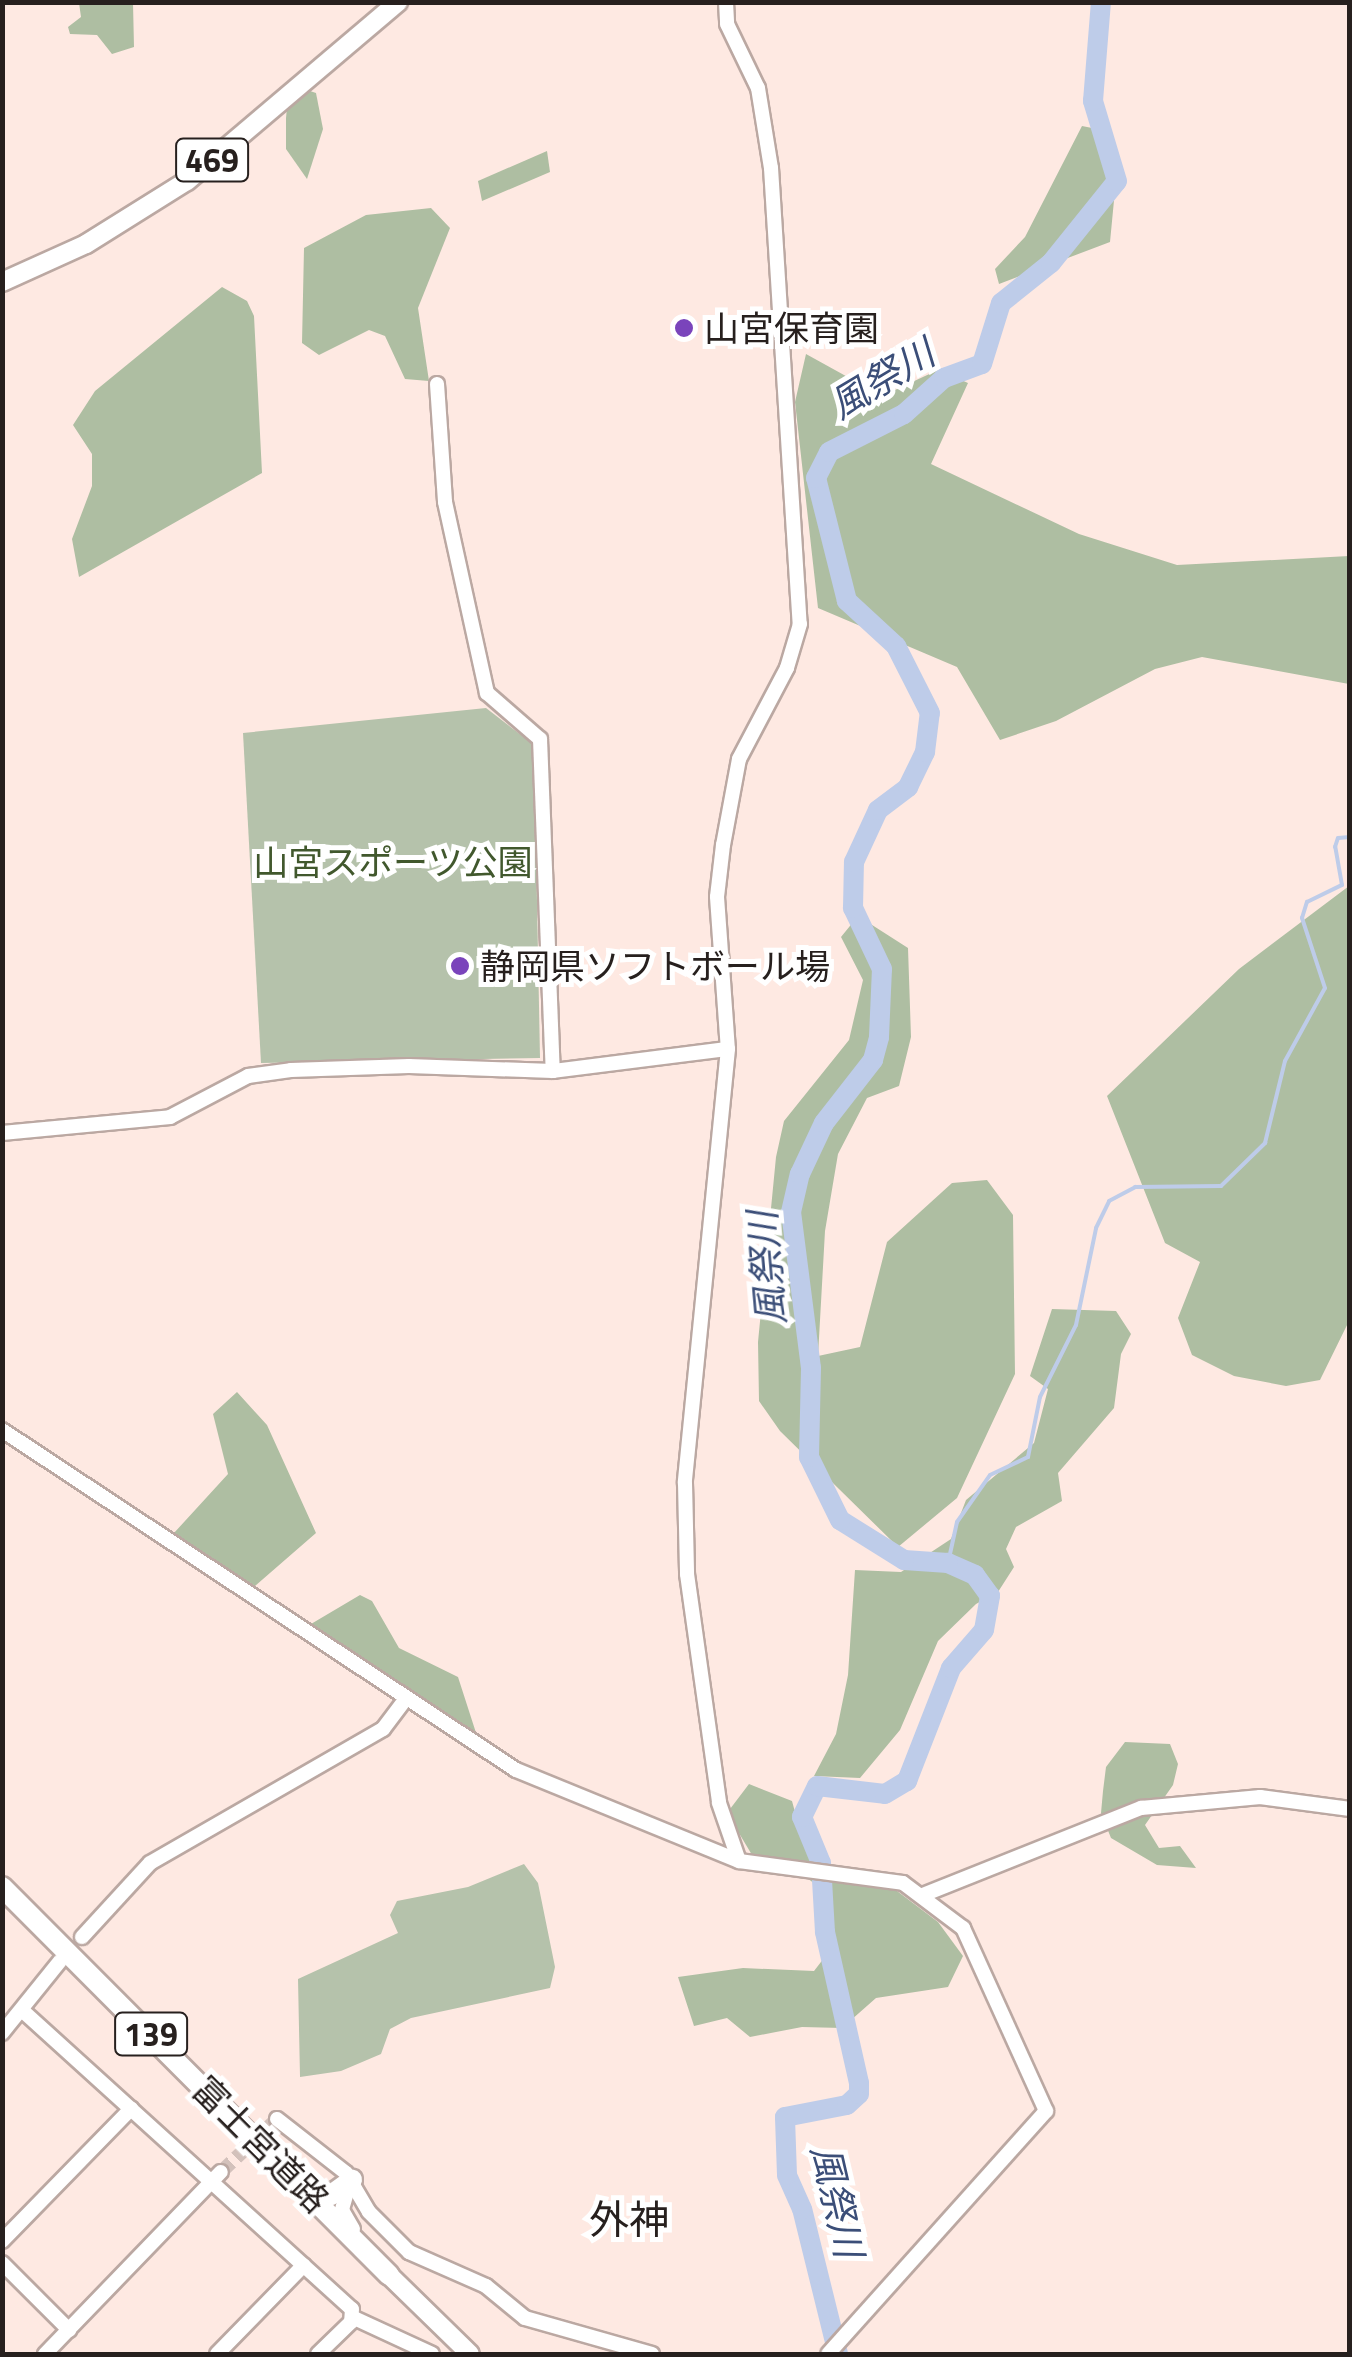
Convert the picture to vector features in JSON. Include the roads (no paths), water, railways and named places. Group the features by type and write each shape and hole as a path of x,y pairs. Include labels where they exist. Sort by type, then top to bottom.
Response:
{"highway":[{"name":"469","path":"2,282 86,244 186,181 398,2"},
{"name":"富士宮道路","path":"2,1887 389,2275"},
{"path":"299,2181 324,2195 352,2180"},
{"name":"139","path":"389,2275 470,2354"}],"street":[{"path":"726,2 727,24 758,88 771,168 800,624 787,668 740,759 723,845 718,897 728,1049 685,1502 687,1574 719,1803 740,1861"},
{"path":"437,384 445,502 487,693 540,739 553,1071"},
{"path":"2,1133 170,1117 248,1076 291,1070 409,1066 553,1071 728,1049"},
{"path":"2,1430 405,1700 532,1777 740,1861 812,1875 903,1882 963,1928 1046,2111 828,2354"},
{"path":"82,1937 150,1863 383,1729 405,1700"},
{"path":"923,1895 1141,1808 1260,1797 1350,1809"},
{"path":"2,2033 24,2012 60,1961"},
{"path":"24,2012 131,2109 216,2177 352,2310 352,2317 318,2354"},
{"path":"2,2241 131,2109"},
{"path":"276,2119 352,2180 368,2212 409,2252 486,2286 525,2318 652,2354"},
{"path":"44,2354 216,2177"},
{"path":"352,2180 342,2200 346,2221 389,2275"},
{"path":"2,2263 69,2330"},
{"path":"217,2354 304,2266"},
{"path":"352,2317 432,2354"}],"waterway":[{"name":"風祭川","path":"838,2354 802,2209 787,2175 785,2117 847,2105 859,2094 859,2083 825,1932 821,1863 802,1817 817,1786 885,1794 907,1781 951,1668 984,1630 990,1596 975,1575 948,1563 904,1560 840,1520 809,1457 811,1368 791,1212 800,1174 824,1123 873,1060 879,1037 882,969 853,908 854,862 878,810 908,787 925,752 930,713 896,646 847,601 816,478 829,452 904,414 944,378 982,364 1001,303 1051,263 1117,181 1093,101 1101,2"},
{"path":"948,1563 957,1522 990,1475 1028,1457 1040,1397 1076,1325 1096,1228 1109,1201 1135,1187 1221,1186 1265,1143 1285,1061 1325,988 1302,918 1307,902 1342,885 1335,847 1338,838 1350,837"}],"tunnel":[{"path":"221,2172 277,2119"}],"place":[{"name":"山宮保育園","path":"684,328"},
{"name":"静岡県ソフトボール場","path":"460,966"}],"district":[{"name":"外神","path":"629,2220"}],"park label":[{"name":"山宮スポーツ公園","path":"393,862"}]}
